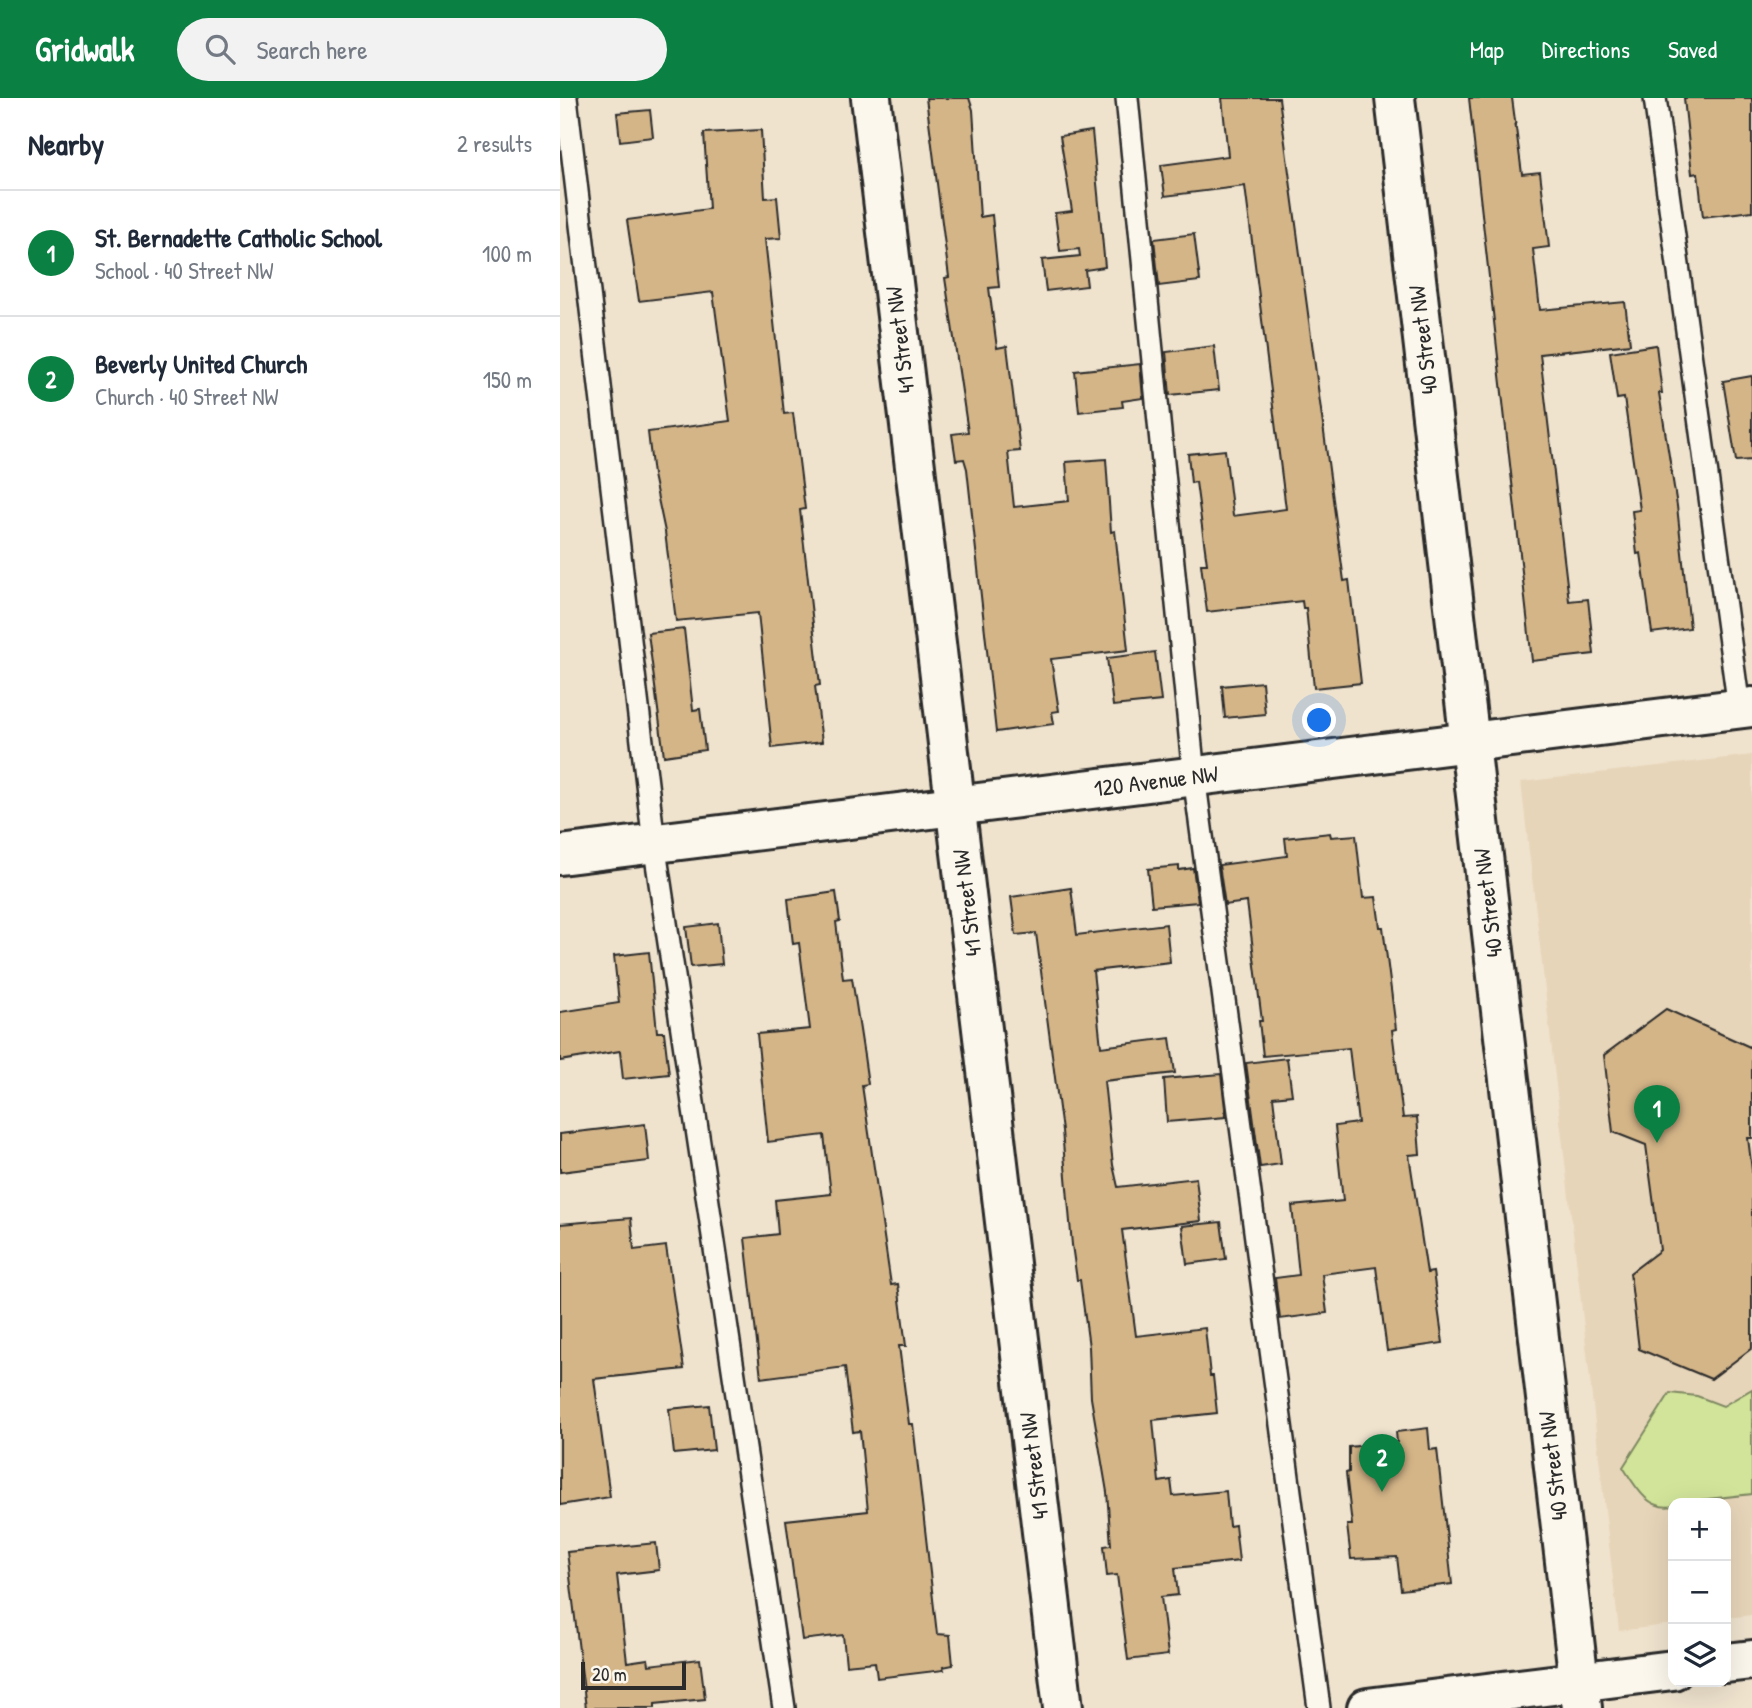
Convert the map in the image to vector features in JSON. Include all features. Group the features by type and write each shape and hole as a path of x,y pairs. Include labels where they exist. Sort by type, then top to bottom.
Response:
{"street":[{"name":"41 Street NW","path":"871,98 1063,1708"},
{"name":"40 Street NW","path":"1395,98 1580,1695"},
{"name":"120 Avenue NW","path":"560,855 1745,708"},
{"path":"1731,1662 1752,1660"},
{"path":"1367,1708 1580,1695 1668,1671"}],"lane":[{"path":"566,98 654,843 784,1708"},
{"path":"1127,98 1194,776 1319,1708"},
{"path":"1655,98 1745,708"}],"shaded area":[{"path":"1752,755 1752,1615 1731,1617 1731,1498 1668,1498 1668,1625 1619,1631 1521,782"}],"green space":[{"path":"1752,1389 1752,1494 1717,1498 1668,1498 1668,1507 1664,1507 1649,1501 1623,1467 1670,1393 1697,1396 1723,1406"}],"building":[{"path":"926,98 969,98 973,110 980,217 992,215 999,287 989,288 997,348 1007,346 1020,451 1008,452 1014,507 1069,501 1066,462 1106,459 1111,532 1115,531 1128,650 1051,659 1059,711 1052,712 1054,724 996,732 967,469 964,459 956,460 952,434 968,432 945,278 949,277"},
{"path":"1222,98 1279,98 1344,581 1349,580 1361,683 1314,688 1306,608 1303,608 1302,601 1207,612 1201,564 1207,564 1196,482 1191,483 1188,454 1225,450 1233,516 1286,509 1245,186 1165,196 1161,165 1228,156"},
{"path":"1469,98 1512,98 1522,174 1540,172 1549,247 1533,249 1540,310 1625,302 1630,344 1540,354 1569,601 1588,599 1594,654 1532,661"},
{"path":"1684,98 1752,98 1752,211 1703,217 1698,173 1692,174"},
{"path":"650,110 653,137 620,141 617,113"},
{"path":"761,130 765,198 777,197 781,238 765,239 784,414 793,413 805,509 800,510 820,685 815,686 822,742 772,748 758,613 676,621 665,532 653,475 648,432 730,421 713,292 639,301 627,220 709,209 704,133"},
{"path":"1092,131 1105,267 1085,270 1087,286 1046,291 1042,260 1080,256 1079,249 1060,251 1055,213 1072,211 1060,136"},
{"path":"1194,234 1200,281 1159,286 1154,239"},
{"path":"1656,345 1662,393 1659,393 1677,506 1690,628 1652,633 1641,553 1637,554 1632,511 1640,510 1624,398 1617,399 1610,352"},
{"path":"1214,346 1219,390 1170,395 1166,352"},
{"path":"1140,364 1143,398 1122,401 1123,407 1079,412 1075,371"},
{"path":"1752,376 1752,460 1736,461 1723,381"},
{"path":"684,629 693,710 700,709 705,750 664,756 648,633"},
{"path":"1155,652 1161,701 1113,706 1107,658"},
{"path":"1262,682 1265,714 1225,718 1222,686"},
{"path":"1330,833 1331,837 1356,835 1363,898 1376,897 1380,927 1383,927 1396,1029 1392,1030 1403,1118 1417,1117 1420,1154 1409,1155 1427,1273 1433,1272 1443,1343 1387,1351 1376,1267 1322,1274 1327,1313 1280,1319 1275,1278 1299,1275 1292,1206 1343,1201 1335,1126 1358,1123 1349,1048 1263,1056 1259,1021 1262,1021 1247,902 1225,905 1219,865 1287,856 1285,838"},
{"path":"1179,866 1179,870 1193,868 1198,902 1152,906 1148,869"},
{"path":"1071,888 1077,935 1166,924 1170,962 1093,971 1101,1047 1170,1038 1175,1073 1104,1081 1113,1165 1118,1187 1196,1178 1201,1221 1122,1230 1136,1336 1205,1328 1210,1376 1213,1376 1217,1413 1153,1420 1159,1482 1171,1480 1173,1496 1226,1491 1229,1526 1235,1525 1239,1561 1175,1568 1178,1595 1161,1597 1168,1655 1128,1660 1117,1575 1107,1576 1104,1546 1111,1545 1107,1492 1091,1398 1089,1347 1080,1280 1077,1280 1072,1245 1062,1131 1036,933 1016,935 1011,897"},
{"path":"836,892 840,921 836,922 843,979 852,978 868,1084 862,1085 891,1285 898,1284 906,1346 899,1346 909,1424 913,1424 937,1634 950,1635 953,1665 943,1667 944,1670 877,1678 875,1662 846,1665 843,1635 802,1640 786,1520 868,1511 860,1431 853,1432 845,1367 761,1378 745,1238 778,1234 775,1200 831,1194 824,1135 768,1142 757,1034 810,1029 799,943 793,944 788,899"},
{"path":"718,923 722,964 691,967 686,927"},
{"path":"649,952 657,1032 664,1032 669,1074 623,1079 620,1051 560,1061 560,1012 619,1003 614,956"},
{"path":"1666,1009 1752,1048 1752,1138 1748,1138 1752,1170 1752,1348 1711,1379 1639,1349 1630,1273 1660,1250 1646,1145 1613,1132 1604,1055"},
{"path":"1287,1058 1292,1095 1273,1097 1281,1164 1260,1167 1246,1063"},
{"path":"1221,1074 1226,1117 1167,1122 1164,1079"},
{"path":"645,1124 649,1161 560,1172 560,1134"},
{"path":"631,1218 634,1250 666,1246 684,1369 594,1379 610,1497 560,1505 560,1224"},
{"path":"1221,1222 1226,1259 1187,1264 1182,1226"},
{"path":"709,1405 714,1450 674,1454 669,1409"},
{"path":"1428,1428 1430,1450 1437,1449 1452,1584 1401,1590 1397,1557 1351,1559 1347,1525 1352,1525 1346,1473 1349,1472 1349,1447 1397,1442 1396,1432"},
{"path":"656,1543 659,1570 617,1575 627,1662 648,1659 649,1665 700,1659 705,1699 655,1704 655,1708 586,1708 567,1552"}],"place":[{"name":"St. Bernadette Catholic School","path":"1657,1143"},
{"name":"Beverly United Church","path":"1382,1492"}]}
